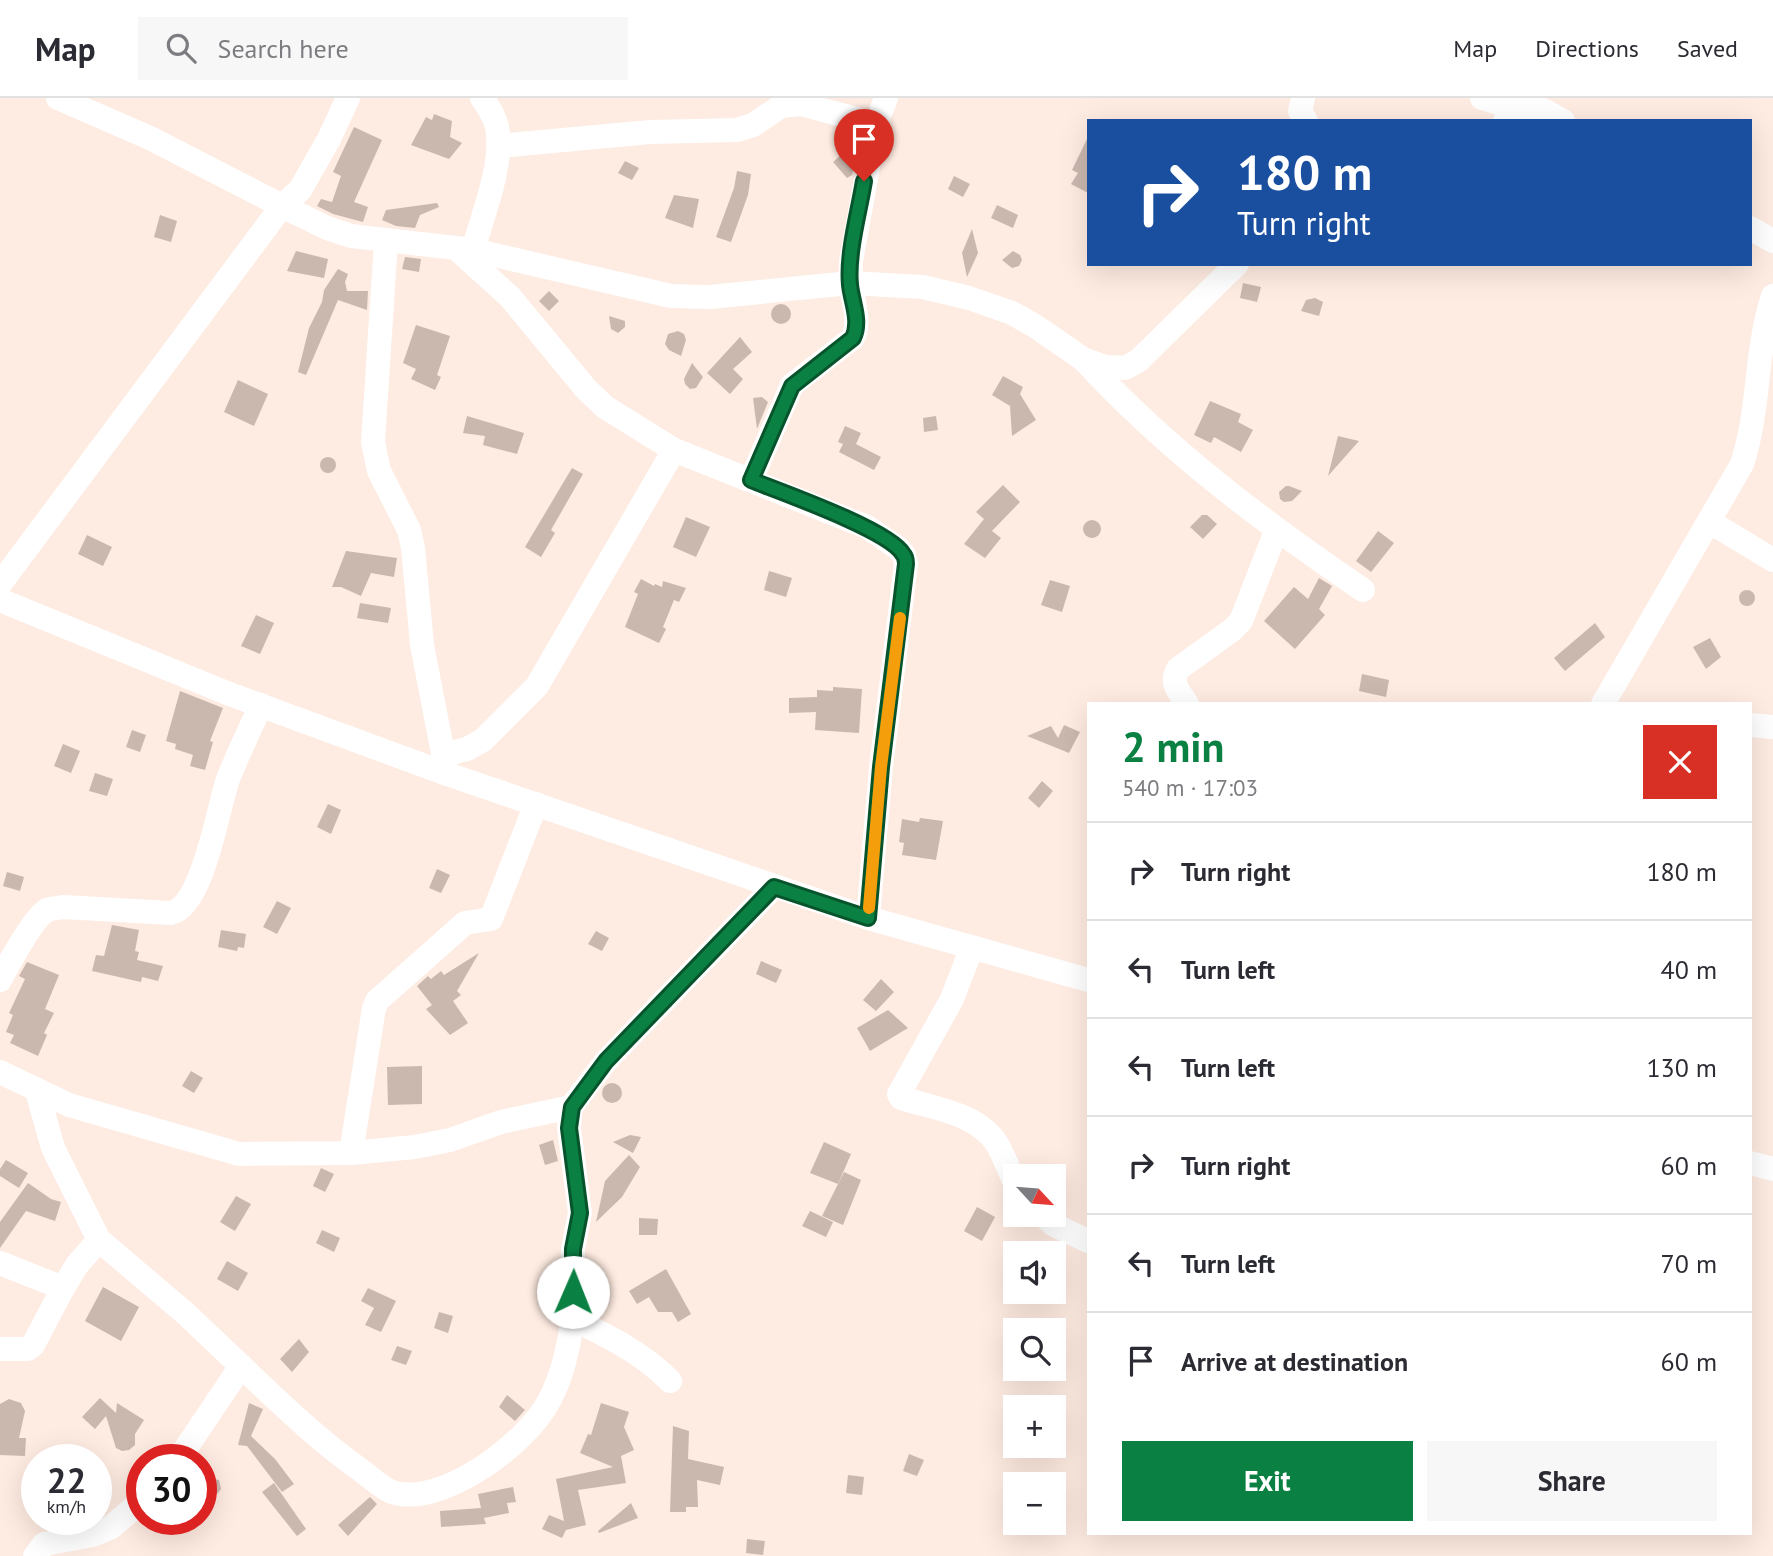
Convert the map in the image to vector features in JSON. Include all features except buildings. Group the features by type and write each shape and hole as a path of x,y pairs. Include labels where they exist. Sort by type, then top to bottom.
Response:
{"street":[{"path":"58,98 150,138 327,228 351,236 465,249 671,296 710,297 850,283 923,288 968,298 1012,313 1083,359 1134,412 1276,531 1363,590"},
{"path":"0,584 282,206 300,190 329,139 348,98"},
{"path":"465,249 499,146 497,125 482,98"},
{"path":"751,480 792,386 853,338 857,331 850,283 853,248 876,124 886,98"},
{"path":"1303,98 1300,111 1305,119"},
{"path":"1482,98 1512,115 1529,107 1543,109 1560,119"},
{"path":"499,146 650,132 737,130 753,125 781,106 800,104 876,124"},
{"path":"1752,229 1773,241"},
{"path":"386,241 373,442 379,471 409,530 422,645 445,765"},
{"path":"465,249 510,297 586,389 605,407 674,450 867,527 904,555 906,564 881,767 868,918"},
{"path":"1083,359 1106,367 1125,368 1138,361 1235,266"},
{"path":"1604,702 1742,464 1748,446 1760,357 1773,296"},
{"path":"445,765 467,748 483,740 548,671 674,450"},
{"path":"1710,522 1773,560"},
{"path":"1186,702 1174,684 1174,676 1178,669 1241,621 1276,531"},
{"path":"0,600 261,705 445,765 536,804 868,918 1087,980"},
{"path":"0,981 41,915 49,909 63,907 172,914 180,911 205,863 228,779 261,705"},
{"path":"1752,725 1773,727"},
{"path":"351,1153 377,1001 465,923 491,919 536,804"},
{"path":"37,1091 53,1148 99,1240 185,1313 325,1446 390,1491 410,1496 456,1483 485,1466 521,1438 548,1403 562,1373 573,1319 573,1249 580,1213 569,1128 572,1107 606,1061 774,887"},
{"path":"972,947 953,999 899,1094 901,1098 957,1115 979,1126 996,1142 1006,1164"},
{"path":"0,1072 69,1105 239,1154 351,1153 415,1147 450,1140 501,1122 572,1107"},
{"path":"1752,1164 1773,1169"},
{"path":"1058,1227 1087,1241"},
{"path":"0,1349 28,1349 33,1345 77,1265 99,1240"},
{"path":"0,1263 63,1288"},
{"path":"573,1319 614,1339 670,1381"},
{"path":"189,1444 241,1366"},
{"path":"35,1556 44,1544 93,1535 110,1528 126,1514"}],"slow traffic":[{"path":"869,908 881,767 900,618"}],"route":[{"path":"573,1292 573,1249 580,1213 569,1128 572,1107 606,1061 774,887 868,918 881,767 906,564 904,555 867,527 751,480 792,386 853,338 857,331 850,283 851,261 864,181"}]}
